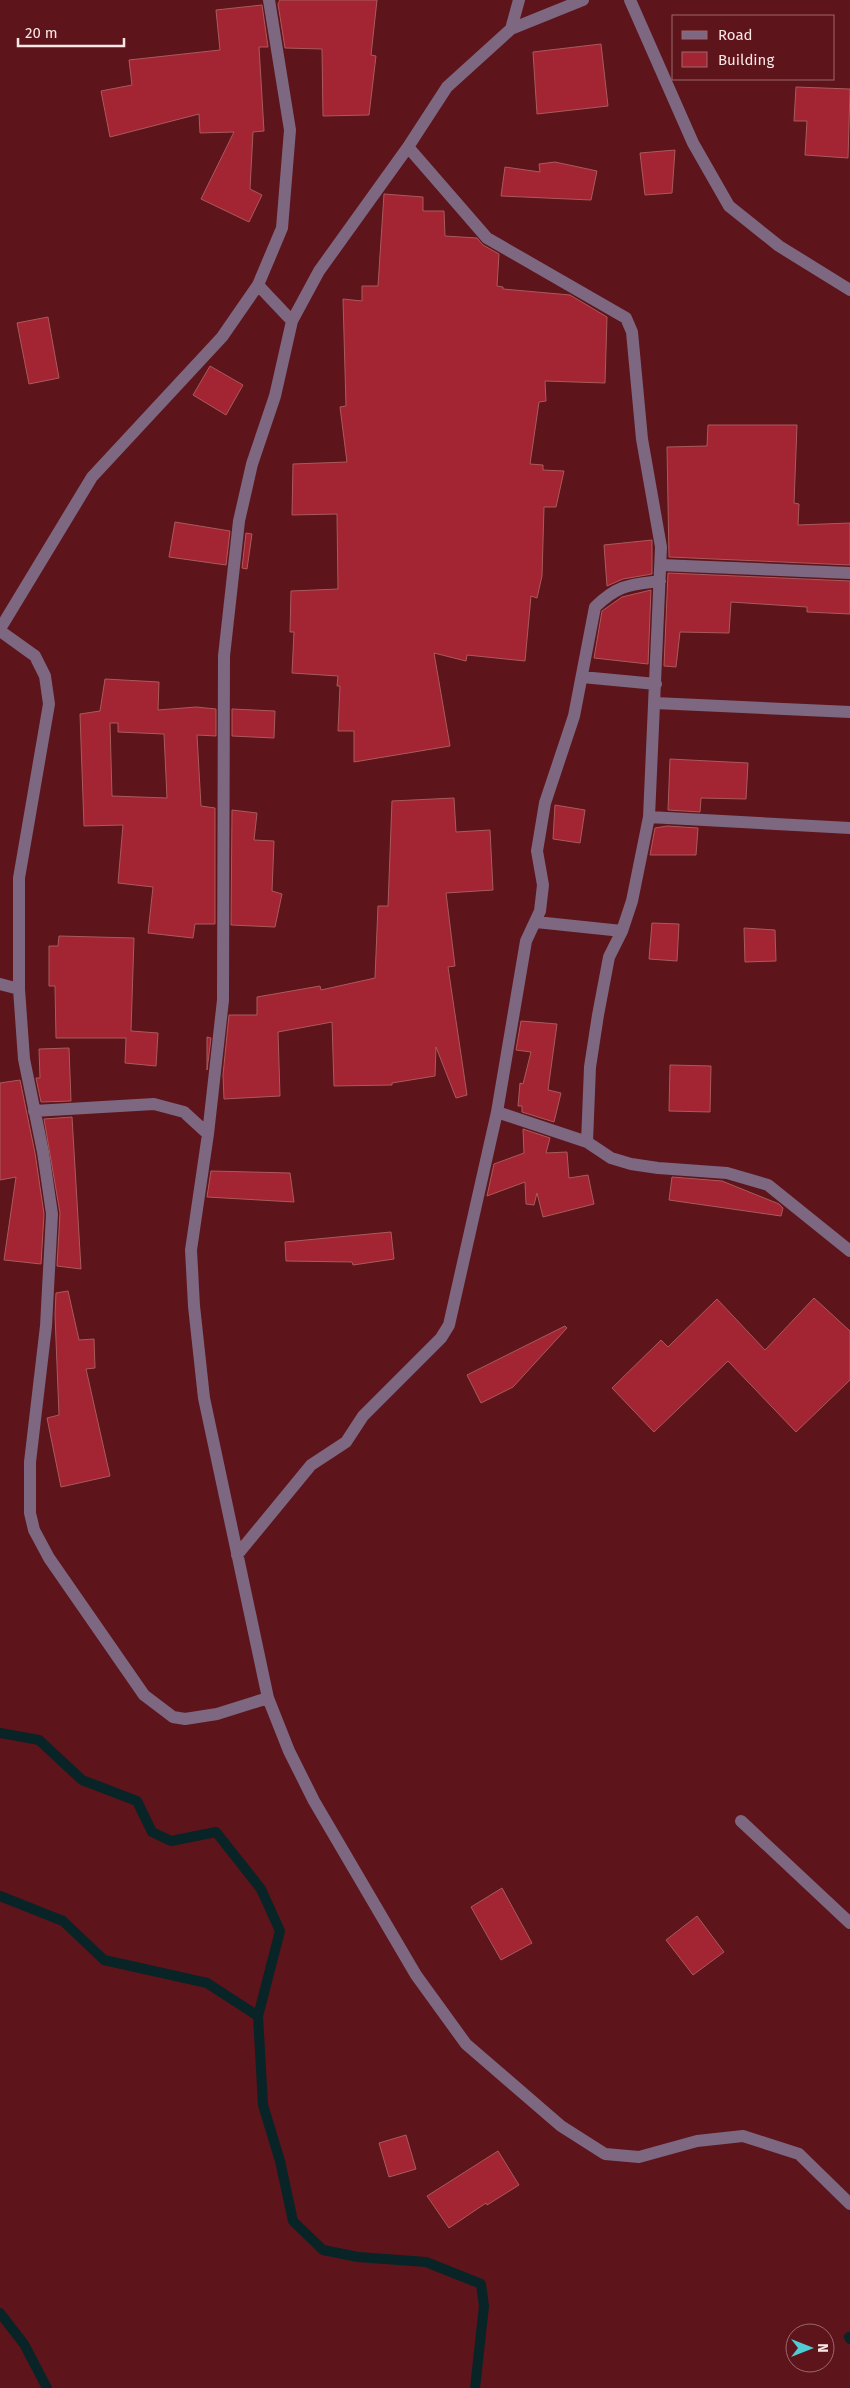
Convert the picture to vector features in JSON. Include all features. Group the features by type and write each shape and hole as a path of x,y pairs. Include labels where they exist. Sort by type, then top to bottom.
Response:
{"street":[{"path":"268,1698 217,1714 185,1719 173,1717 144,1695 49,1558 34,1530 30,1513 30,1462 46,1326 52,1214 44,1152 24,1059 19,989 20,878 49,704 45,676 35,656 0,630 92,477 222,338 258,284 282,228 290,130 269,0"},
{"path":"511,28 519,0"},
{"path":"583,0 511,28 447,87 408,147 319,271 292,321 275,396 252,464 239,521 224,656 223,1000 208,1134 191,1250 194,1306 204,1398 268,1698 289,1751 314,1801 416,1975 466,2044 562,2126 605,2154 639,2157 697,2140 743,2136 798,2154 850,2204"},
{"path":"630,0 693,143 730,206 779,246 850,290"},
{"path":"408,147 487,238 626,318 632,332 642,439 654,498 661,548 649,817 632,901 622,931 610,956 598,1015 590,1067 587,1142"},
{"path":"258,284 292,321"},
{"path":"661,565 850,573"},
{"path":"237,1555 311,1465 346,1442 363,1416 441,1338 449,1325 496,1112 526,941 540,911 543,885 538,851 544,803 574,716 596,607 606,596 624,586 660,581"},
{"path":"582,677 656,684"},
{"path":"655,703 850,712"},
{"path":"649,817 850,828"},
{"path":"536,922 622,931"},
{"path":"0,984 19,989"},
{"path":"34,1111 154,1104 184,1112 208,1134"},
{"path":"496,1112 587,1142 611,1158 630,1164 727,1173 768,1185 850,1251"},
{"path":"741,1821 850,1923"}],"building":[{"path":"280,0 377,0 371,55 376,56 369,115 323,116 322,49 285,48 278,4"},
{"path":"262,5 268,47 259,47 264,131 253,132 250,189 262,195 249,222 201,199 234,132 200,133 199,114 110,137 101,91 132,85 129,60 220,50 216,10"},
{"path":"601,44 608,106 537,114 533,52"},
{"path":"796,87 850,89 848,158 805,155 807,121 794,121"},
{"path":"675,150 672,193 645,195 640,153"},
{"path":"555,162 597,171 591,200 501,196 505,167 540,172 539,164"},
{"path":"384,194 423,197 423,211 444,211 445,236 477,238 483,245 499,254 497,286 503,287 503,289 570,295 607,317 605,383 545,381 546,401 539,402 530,464 543,465 543,470 564,471 556,507 544,507 542,576 537,598 531,596 525,661 467,655 466,661 434,653 450,746 354,762 354,731 338,731 340,686 337,686 338,676 292,673 294,632 290,632 291,591 338,589 337,514 292,515 293,464 347,462 340,407 346,406 343,299 362,301 362,286 378,286"},
{"path":"48,317 59,378 29,384 17,323"},
{"path":"210,366 243,385 226,415 193,395"},
{"path":"708,425 797,425 794,503 799,504 798,525 850,523 850,565 669,557 667,447 707,446"},
{"path":"175,522 230,531 226,565 169,557"},
{"path":"246,533 252,534 247,569 242,568"},
{"path":"652,540 652,574 623,579 607,586 604,545"},
{"path":"668,573 850,581 850,614 807,612 807,607 731,602 729,633 680,632 676,667 664,666"},
{"path":"651,590 648,664 594,658 602,611 622,597"},
{"path":"105,679 159,682 158,710 196,707 216,709 216,736 197,735 201,806 215,808 215,924 195,924 193,938 148,933 153,887 118,883 123,825 84,826 80,714 100,711","holes":["110,723 118,723 118,732 164,734 167,798 112,796"]},
{"path":"232,709 275,711 274,738 232,736"},
{"path":"670,759 748,763 746,799 701,798 700,812 668,810"},
{"path":"454,798 456,832 490,830 493,890 446,893 455,966 448,967 467,1095 456,1098 436,1047 435,1076 392,1083 392,1085 334,1086 332,1022 278,1032 280,1096 224,1099 223,1075 229,1015 257,1015 257,997 320,986 321,990 375,978 378,906 388,906 392,801"},
{"path":"555,805 585,810 580,843 553,839"},
{"path":"232,810 257,813 254,840 274,841 272,891 282,894 275,927 231,925"},
{"path":"667,826 698,828 696,855 650,855 655,828"},
{"path":"652,923 679,924 677,961 649,959"},
{"path":"744,928 775,930 776,961 745,962"},
{"path":"59,936 134,938 131,1031 158,1033 156,1066 125,1063 126,1038 56,1038 55,986 49,986 49,946 58,946"},
{"path":"521,1021 557,1024 548,1090 561,1093 554,1122 522,1112 522,1106 518,1106 520,1083 523,1084 531,1052 516,1050"},
{"path":"207,1037 211,1038 207,1070"},
{"path":"69,1048 71,1101 41,1102 36,1078 40,1078 39,1049"},
{"path":"670,1065 711,1066 710,1112 669,1111"},
{"path":"20,1080 35,1153 44,1214 41,1264 4,1260 16,1177 0,1180 0,1083"},
{"path":"72,1117 81,1269 57,1266 60,1213 44,1119"},
{"path":"523,1129 550,1138 546,1153 567,1152 569,1178 588,1175 594,1204 543,1217 537,1193 534,1205 526,1204 525,1182 487,1196 494,1164 524,1153"},
{"path":"211,1171 290,1173 294,1202 207,1197"},
{"path":"672,1177 722,1181 779,1204 783,1208 781,1216 669,1200"},
{"path":"391,1232 394,1259 353,1265 352,1262 286,1261 285,1242"},
{"path":"68,1291 79,1340 94,1339 95,1368 86,1369 110,1476 61,1487 47,1418 59,1415 55,1315 56,1293"},
{"path":"814,1298 850,1331 850,1380 796,1432 728,1361 654,1432 612,1388 661,1340 668,1347 717,1299 765,1350"},
{"path":"565,1326 567,1328 513,1387 481,1403 467,1375"},
{"path":"502,1888 532,1943 501,1960 471,1907"},
{"path":"697,1916 724,1952 693,1975 666,1940"},
{"path":"406,2135 416,2169 389,2177 379,2143"},
{"path":"498,2151 519,2185 487,2205 486,2203 449,2228 427,2196"}],"waterway":[{"path":"0,1733 39,1740 82,1780 137,1801 152,1832 171,1841 216,1832 261,1889 280,1931 258,2016 263,2105 280,2161 293,2221 323,2250 358,2257 426,2262 481,2284 484,2306 475,2388"},
{"path":"0,1896 63,1921 104,1960 207,1983 258,2016"},
{"path":"0,2313 24,2344 47,2388"}]}
